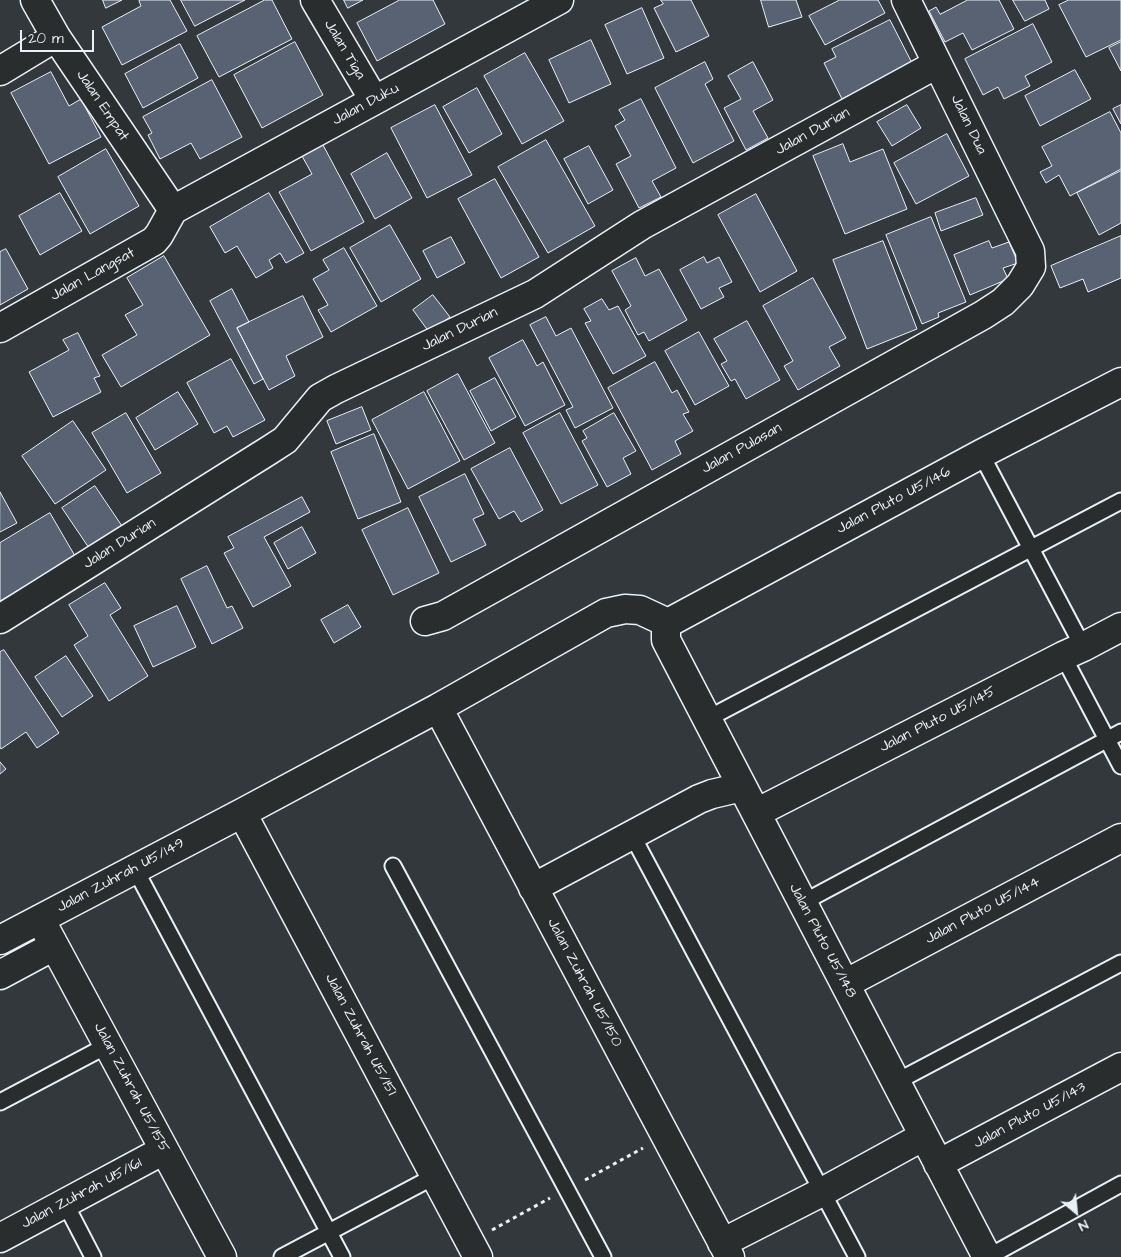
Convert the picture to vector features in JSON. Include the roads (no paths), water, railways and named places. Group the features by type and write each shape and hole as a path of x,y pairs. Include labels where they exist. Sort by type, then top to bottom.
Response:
{"street":[{"name":"Jalan Empat","path":"35,0 56,38 173,210"},
{"name":"Jalan Tiga","path":"315,0 374,100"},
{"name":"Jalan Duku","path":"173,210 559,0"},
{"name":"Jalan Dua","path":"906,0 1030,251"},
{"path":"0,71 56,38"},
{"name":"Jalan Durian","path":"0,619 268,452 285,440 320,398 535,294 642,225 937,64"},
{"name":"Jalan Langsat","path":"0,328 154,241 173,210"},
{"name":"Jalan Pulasan","path":"425,621 443,616 982,315 1002,302 1020,285 1031,267 1030,251"},
{"name":"Jalan Pluto U5/146","path":"668,623 982,454 1121,382"},
{"name":"Jalan Zuhrah U5/149","path":"0,940 438,708 606,613 640,610 668,623"},
{"name":"Jalan Pluto U5/148","path":"668,623 666,640 987,1257"},
{"name":"Jalan Pluto U5/145","path":"756,813 1121,627"},
{"name":"Jalan Zuhrah U5/150","path":"438,708 726,1250"},
{"path":"533,888 699,799 742,787"},
{"name":"Jalan Zuhrah U5/151","path":"242,813 478,1257"},
{"name":"Jalan Pluto U5/144","path":"845,984 1121,838"},
{"name":"Jalan Zuhrah U5/155","path":"40,919 222,1257"},
{"path":"0,975 54,946"},
{"name":"Jalan Pluto U5/143","path":"938,1164 1121,1067"},
{"path":"726,1250 822,1192 924,1136"},
{"name":"Jalan Zuhrah U5/161","path":"0,1238 164,1150"}],"lane":[{"path":"982,454 1031,549 1107,740 1121,766"},
{"path":"707,719 1121,501"},
{"path":"802,903 1121,732"},
{"path":"632,835 857,1257"},
{"path":"393,866 603,1257"},
{"path":"134,869 342,1257"},
{"path":"896,1082 1121,963"},
{"path":"0,1102 108,1045"},
{"path":"282,1257 435,1176"},
{"path":"987,1257 1121,1184"},
{"path":"65,1203 93,1257"}]}
